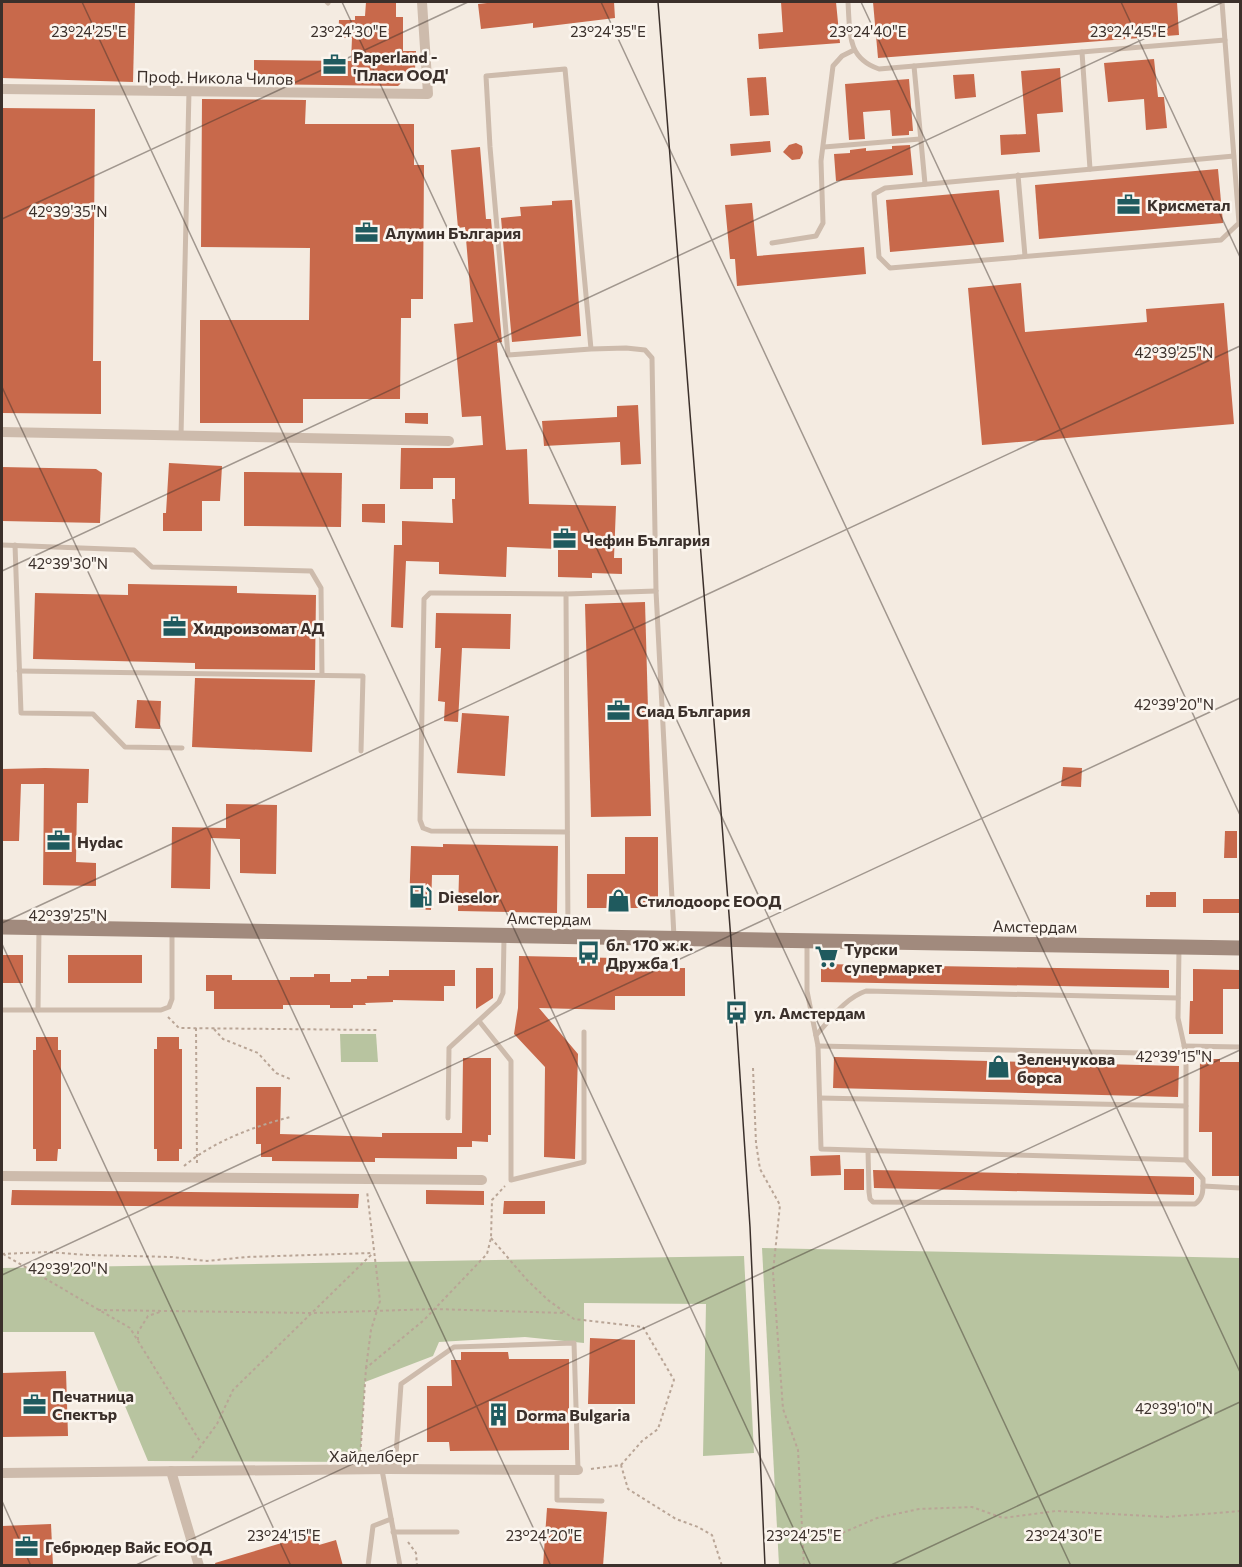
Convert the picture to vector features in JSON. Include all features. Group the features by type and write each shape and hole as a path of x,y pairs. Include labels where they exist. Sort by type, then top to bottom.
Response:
{"street":[{"name":"Проф. Никола Чилов","path":"2,89 428,94 422,2"},
{"path":"2,432 449,441"},
{"name":"Амстердам","path":"2,927 1240,948"},
{"path":"2,1176 482,1180"},
{"name":"Хайделберг","path":"2,1473 360,1469 578,1470"},
{"path":"171,1471 199,1566"}],"lane":[{"path":"848,2 854,50 860,59 879,69 1225,40"},
{"path":"1222,2 1234,156 1239,223 1221,240 890,268 879,257 874,194 885,188 1234,156"},
{"path":"772,243 816,236 821,231 823,223 821,161 833,66 842,56 854,50"},
{"path":"1082,52 1090,169"},
{"path":"914,66 925,184"},
{"path":"591,349 565,69 486,76 508,355 626,348 645,350 652,357 656,591 674,938"},
{"path":"181,436 189,91"},
{"path":"824,147 920,139"},
{"path":"1018,176 1025,256"},
{"path":"2,545 134,550 152,567 311,571 321,588 322,675"},
{"path":"15,545 21,713 93,714 125,747 182,748"},
{"path":"567,832 430,831 423,828 420,820 424,599 430,593 566,594 656,591"},
{"path":"566,594 568,936"},
{"path":"19,671 363,676 362,751"},
{"path":"38,1010 39,927"},
{"path":"2,1010 161,1010 169,1007 172,999 172,930"},
{"path":"448,1118 449,1048 499,1002 503,993 504,936"},
{"path":"807,941 807,991 818,1046 821,1149 1186,1160"},
{"path":"868,1151 869,1192 873,1202 1195,1204 1200,1201 1203,1179 1186,1160 1186,1054 1178,1018 1179,947"},
{"path":"816,1035 846,1002 856,994 866,991 1178,998"},
{"path":"479,1021 511,1061 511,1180 584,1162 584,1032"},
{"path":"818,1046 1186,1054"},
{"path":"1184,1046 1240,1047"},
{"path":"820,1098 1186,1106"},
{"path":"1203,1186 1240,1188"},
{"path":"395,1469 401,1384 454,1347 574,1343 578,1470"},
{"path":"382,1469 400,1566"},
{"path":"557,1470 558,1500 602,1501"},
{"path":"369,1566 374,1526 391,1519"},
{"path":"393,1532 457,1532"}],"path":[{"path":"161,1010 179,1028 377,1030"},
{"path":"196,1028 197,1178"},
{"path":"213,1028 223,1039 258,1053 276,1074 290,1079"},
{"path":"753,1068 756,1143 760,1169 780,1205 773,1272 783,1408 798,1450 804,1566"},
{"path":"171,1177 197,1155 255,1126 290,1117"},
{"path":"360,1469 366,1368 371,1330 380,1301 365,1179"},
{"path":"366,1368 434,1310 487,1254 491,1238 492,1200 511,1180"},
{"path":"491,1238 527,1280 548,1300 574,1319 643,1327 674,1380 658,1430 642,1441 621,1466 578,1470"},
{"path":"2,1254 47,1252 172,1257 207,1261 246,1257 373,1253"},
{"path":"171,1471 193,1457 217,1424 233,1390 373,1253"},
{"path":"2,1254 130,1328 202,1444"},
{"path":"98,1310 312,1313 434,1310 565,1313"},
{"path":"138,1341 138,1332 148,1316 163,1311"},
{"path":"621,1466 628,1489 676,1519 698,1527 711,1535 722,1566"},
{"path":"802,1541 826,1540 877,1518 919,1509 972,1507 1003,1518 1056,1511 1167,1517 1240,1511"},
{"path":"401,1532 416,1553 417,1566"}],"green space":[{"path":"340,1034 376,1034 378,1062 341,1062"},
{"path":"762,1248 1240,1258 1240,1565 779,1565"},
{"path":"744,1256 754,1453 703,1456 706,1304 584,1303 584,1343 525,1337 439,1342 433,1356 365,1382 360,1462 148,1461 94,1332 2,1332 2,1268"}],"building":[{"path":"2,2 135,2 133,82 2,78"},
{"name":"Paperland - 'Пласи ООД'","path":"366,2 396,2 396,17 403,17 403,51 416,51 415,70 398,86 254,84 254,60 351,61 352,38 338,38 339,20 355,20 355,16 365,16"},
{"path":"614,2 615,18 533,28 533,23 481,29 478,4"},
{"path":"781,2 836,2 840,43 759,49 758,34 783,32"},
{"path":"873,2 1177,2 1179,35 878,58"},
{"path":"1154,59 1158,97 1164,97 1167,128 1146,130 1144,99 1108,102 1104,63"},
{"path":"1060,68 1063,112 1037,114 1040,152 1001,155 1000,135 1026,134 1021,71"},
{"path":"974,74 976,97 955,99 953,75"},
{"path":"766,77 769,115 750,116 747,78"},
{"path":"909,79 913,131 909,131 909,135 892,136 890,110 863,112 865,139 849,140 845,84"},
{"path":"202,99 306,100 305,124 414,124 414,165 424,165 423,299 411,299 411,318 401,318 400,399 303,399 303,423 200,423 200,320 309,320 310,248 201,247"},
{"path":"2,108 95,109 93,361 101,361 101,414 2,413"},
{"path":"770,141 771,152 731,156 730,144"},
{"path":"796,143 802,146 803,153 800,159 792,160 783,152 789,145"},
{"path":"910,145 913,175 836,181 834,154 850,153 850,150 866,148 866,151"},
{"path":"480,147 486,219 491,219 502,342 497,343 506,450 527,449 529,504 616,506 614,558 622,558 622,574 592,573 592,578 558,577 558,549 507,547 506,577 439,574 439,562 406,561 403,628 391,627 394,545 402,545 402,521 453,523 452,499 455,499 455,478 433,478 433,489 400,489 401,448 483,445 481,416 462,417 454,324 473,322 465,227 458,228 451,150"},
{"name":"Крисметал","path":"1218,169 1223,223 1039,239 1035,185"},
{"path":"999,190 1004,242 890,252 886,200"},
{"path":"572,200 581,336 512,342 501,218 521,216 520,207 552,205 552,201"},
{"path":"752,203 757,256 864,247 866,274 737,286 735,259 730,259 725,205"},
{"path":"1021,283 1025,332 1147,322 1146,309 1224,303 1234,424 982,445 968,288"},
{"path":"638,405 641,464 621,465 620,442 544,446 542,421 617,417 617,406"},
{"path":"405,413 428,413 428,424 405,423"},
{"path":"169,463 222,466 220,501 202,501 202,531 163,531"},
{"path":"2,467 96,469 102,473 100,523 2,521"},
{"path":"244,472 342,473 341,527 244,526"},
{"path":"362,504 385,504 385,523 362,522"},
{"name":"Хидроизомат АД","path":"128,584 237,586 237,593 316,595 315,670 195,669 195,663 33,659 35,593 128,595"},
{"name":"Сиад България","path":"645,602 651,816 591,817 585,604"},
{"path":"436,613 511,614 510,649 462,648 458,722 444,721 445,702 438,701 441,648 435,648"},
{"path":"195,678 315,680 312,752 192,747"},
{"path":"137,700 161,701 160,729 135,728"},
{"path":"462,713 509,716 505,776 457,773"},
{"path":"1063,767 1082,768 1081,787 1061,786"},
{"path":"2,769 89,769 88,803 77,803 76,862 96,863 96,886 43,885 44,784 21,784 19,841 2,841"},
{"path":"226,804 277,805 276,874 240,873 240,839 211,838 210,889 171,888 172,827 226,828"},
{"path":"1225,831 1237,831 1237,858 1224,858"},
{"path":"625,837 658,837 658,908 587,908 587,874 625,874"},
{"path":"443,844 558,846 557,913 458,911 459,875 432,875 431,910 409,909 411,846 443,847"},
{"path":"1150,892 1176,892 1176,907 1146,907 1146,895 1150,895"},
{"path":"1203,899 1240,899 1240,913 1203,913"},
{"path":"2,955 23,955 23,983 2,983"},
{"path":"68,955 142,955 142,983 68,983"},
{"path":"519,956 616,958 616,969 685,968 685,996 615,996 615,1010 539,1008 578,1054 575,1159 544,1157 545,1067 514,1034 518,1008"},
{"path":"821,964 1169,970 1169,988 821,982"},
{"path":"476,968 493,968 493,998 476,1009"},
{"path":"1193,969 1240,970 1240,989 1223,989 1223,1034 1189,1034 1190,1001 1193,1001"},
{"path":"389,970 455,970 455,986 444,986 444,1001 393,1000 393,1002 353,1005 353,1008 330,1008 330,1005 283,1005 283,1009 214,1009 214,991 206,991 206,975 232,975 232,980 290,980 290,977 330,974 330,982 351,982 351,979 367,979 367,976 389,976"},
{"path":"36,1037 58,1037 58,1050 61,1050 61,1149 58,1149 57,1161 36,1161 36,1149 33,1149 33,1050 36,1050"},
{"path":"157,1037 179,1037 179,1049 182,1049 182,1149 179,1149 179,1161 157,1161 157,1149 154,1149 154,1049 157,1049"},
{"path":"834,1057 1179,1066 1178,1097 833,1088"},
{"path":"463,1058 491,1058 491,1135 488,1135 488,1142 472,1141 472,1147 457,1147 457,1159 375,1158 375,1162 272,1161 272,1157 261,1157 261,1144 256,1144 256,1087 281,1087 280,1134 382,1137 382,1133 462,1133"},
{"path":"1200,1059 1240,1062 1240,1176 1212,1176 1212,1132 1199,1132"},
{"path":"840,1155 841,1175 811,1176 810,1156"},
{"path":"844,1169 864,1169 864,1190 844,1190"},
{"path":"873,1170 1194,1177 1194,1195 874,1188"},
{"path":"12,1190 359,1194 358,1208 11,1205"},
{"path":"426,1190 484,1191 484,1205 426,1204"},
{"path":"504,1201 545,1201 545,1214 503,1214"},
{"path":"590,1338 635,1340 635,1404 588,1404"},
{"name":"Dorma Bulgaria","path":"461,1352 508,1352 509,1359 569,1359 569,1450 450,1451 449,1442 427,1442 427,1386 452,1386 451,1360 461,1360"},
{"name":"Печатница Спектър","path":"66,1371 68,1436 2,1437 2,1373"},
{"path":"547,1508 607,1512 603,1566 543,1566"},
{"name":"Гебрюдер Вайс ЕООД","path":"51,1524 53,1566 2,1566 2,1526"},
{"path":"315,1533 319,1545 336,1540 343,1566 216,1566 215,1563"}],"tram line":[{"path":"658,2 731,940 750,1227 765,1566"}],"place":[{"name":"Paperland - 'Пласи ООД'","path":"335,65"},
{"name":"Крисметал","path":"1129,204"},
{"name":"Алумин България","path":"367,232"},
{"name":"Чефин България","path":"565,539"},
{"name":"Хидроизомат АД","path":"175,627"},
{"name":"Сиад България","path":"618,710"},
{"name":"Hydac","path":"59,841"},
{"name":"Dieselor","path":"420,896"},
{"name":"Стилодоорс ЕООД","path":"619,900"},
{"name":"бл. 170 ж.к. Дружба 1","path":"588,953"},
{"name":"Турски супермаркет","path":"826,957"},
{"name":"ул. Амстердам","path":"736,1012"},
{"name":"Зеленчукова борса","path":"999,1067"},
{"name":"Печатница Спектър","path":"34,1404"},
{"name":"Dorma Bulgaria","path":"498,1414"},
{"name":"Гебрюдер Вайс ЕООД","path":"27,1546"}]}
